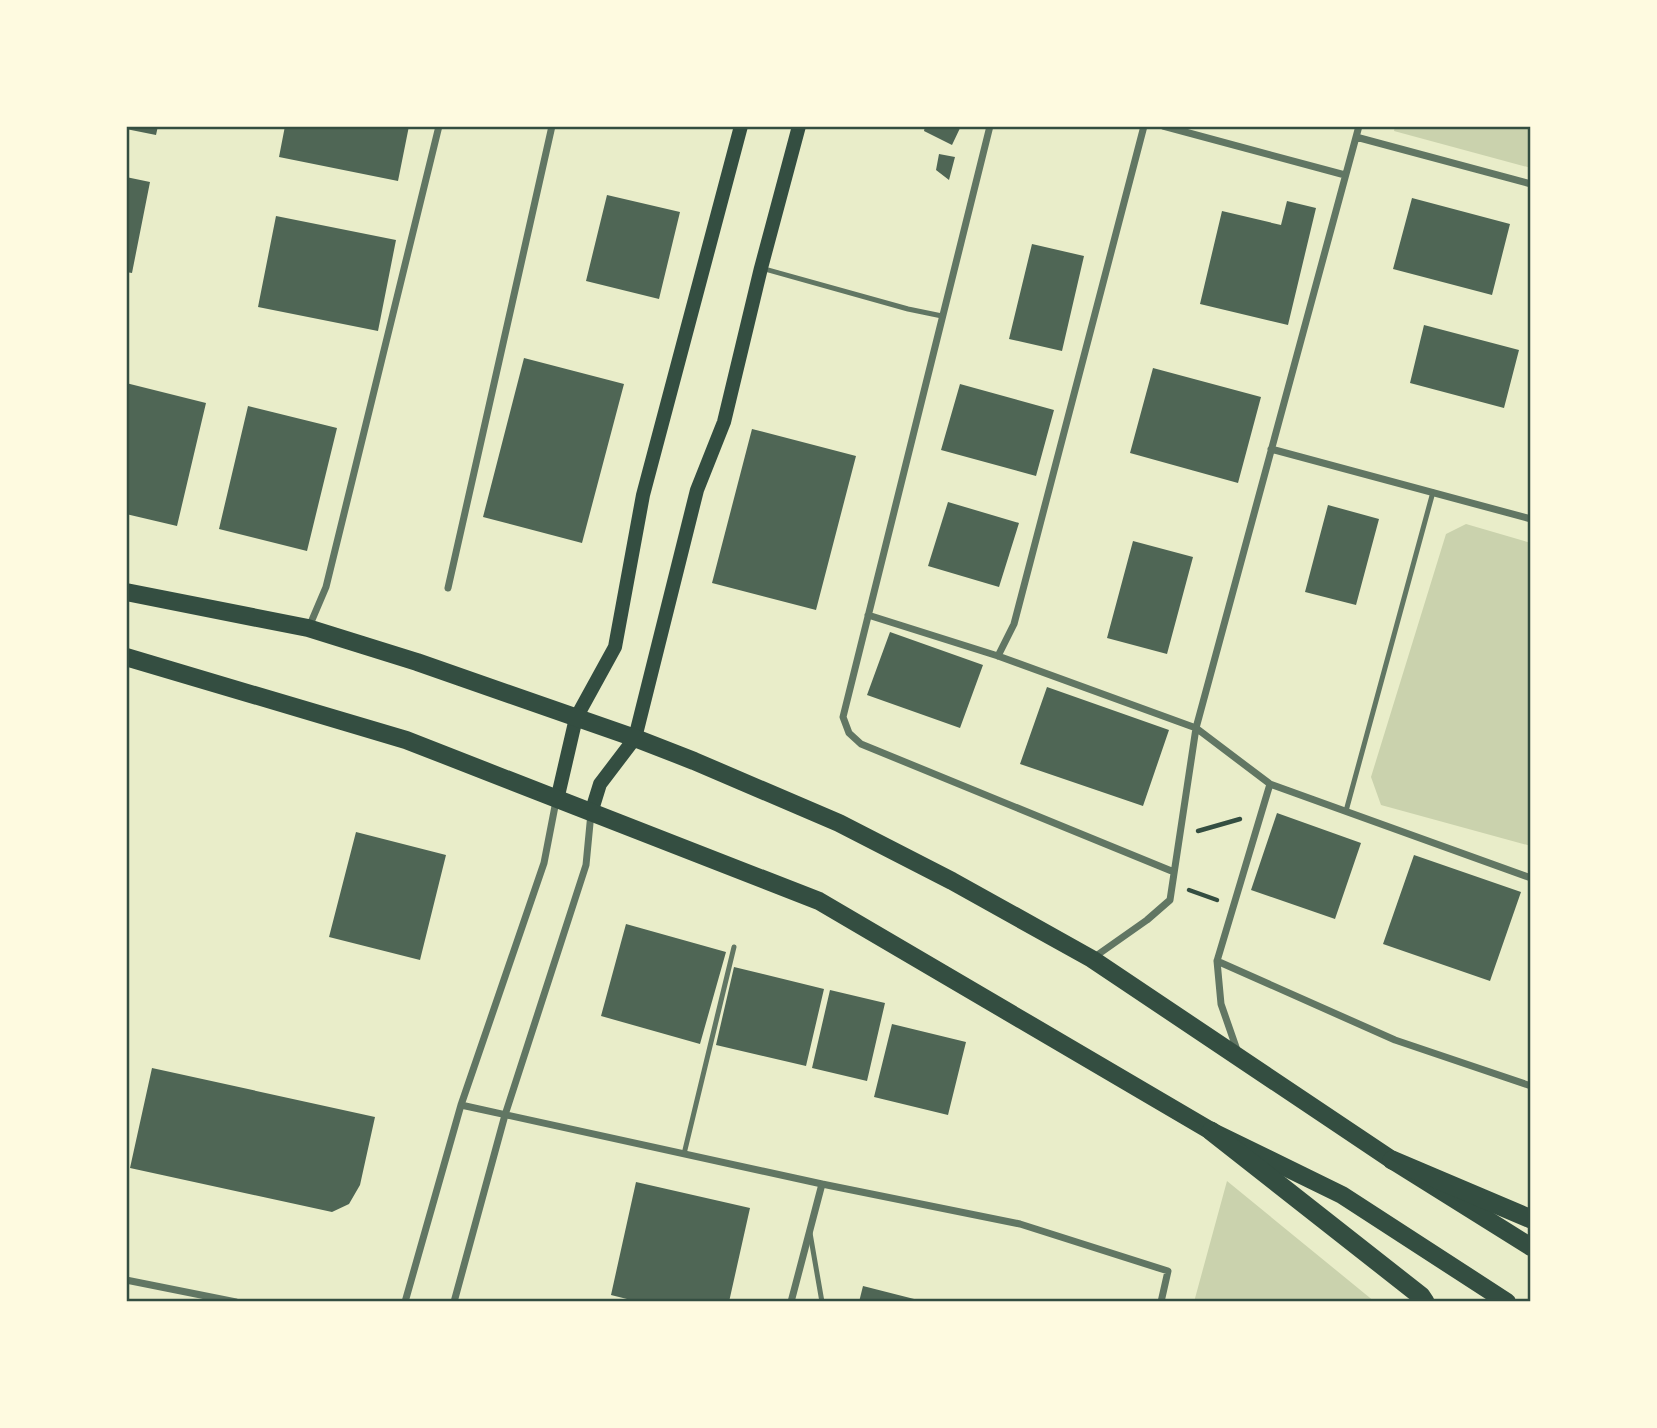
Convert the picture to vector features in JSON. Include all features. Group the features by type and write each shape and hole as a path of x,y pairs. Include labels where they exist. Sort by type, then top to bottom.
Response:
{"highway":[{"path":"1211,1131 1421,1296 1425,1302"},
{"path":"1392,1160 1531,1219"}],"main road":[{"path":"556,800 576,718 615,647 643,495 741,126"},
{"path":"591,813 600,784 635,738 697,489 724,422 799,126"},
{"path":"126,592 308,628 417,662 635,738 839,823 952,881 1092,959 1392,1160 1531,1247"},
{"path":"126,657 406,740 819,901 1211,1131 1342,1195 1507,1302"}],"street":[{"path":"308,628 326,587 439,126"},
{"path":"448,588 552,126"},
{"path":"990,126 843,717 849,733 861,744 1174,872"},
{"path":"998,656 1014,624 1144,126"},
{"path":"1163,126 1345,175"},
{"path":"1092,959 1170,900 1196,729 1359,126"},
{"path":"1356,137 1531,184"},
{"path":"1271,449 1531,519"},
{"path":"869,615 998,656 1196,729 1269,784 1531,878"},
{"path":"1240,1058 1221,1004 1217,961 1269,784"},
{"path":"405,1302 461,1105 544,863 556,800"},
{"path":"454,1302 505,1115 586,865 591,813"},
{"path":"1217,961 1395,1041 1531,1086"},
{"path":"461,1105 822,1184 1020,1224 1168,1271 1161,1302"},
{"path":"791,1302 822,1184"},
{"path":"126,1280 236,1302"}],"lane":[{"path":"761,268 942,316"},
{"path":"1346,811 1433,492"},
{"path":"684,1154 734,947"},
{"path":"810,1230 822,1302"}],"path":[{"path":"1180,836 1261,812"},
{"path":"1172,884 1234,906"}],"green space":[{"path":"1395,126 1531,126 1531,168 1394,131"},
{"path":"1466,524 1531,543 1531,846 1381,805 1371,777 1446,534"},
{"path":"1227,1181 1375,1302 1194,1302"}],"building":[{"path":"126,126 158,126 156,135 126,129"},
{"path":"285,126 409,126 398,181 279,157"},
{"path":"925,126 961,126 952,145 924,131"},
{"path":"939,154 955,157 949,180 936,170"},
{"path":"126,177 150,182 132,273 126,272"},
{"path":"607,195 680,212 659,299 586,281"},
{"path":"1412,198 1510,224 1492,295 1393,269"},
{"path":"1287,201 1316,208 1288,325 1200,304 1222,211 1281,225"},
{"path":"276,216 396,240 378,331 258,307"},
{"path":"1032,244 1084,256 1062,351 1009,339"},
{"path":"1424,325 1519,350 1504,408 1410,383"},
{"path":"524,358 624,384 582,543 483,517"},
{"path":"1153,368 1261,397 1238,483 1130,453"},
{"path":"126,383 206,403 177,526 126,514"},
{"path":"960,384 1054,410 1036,476 941,450"},
{"path":"248,406 337,428 307,551 219,529"},
{"path":"752,429 856,456 816,610 712,583"},
{"path":"948,502 1019,523 999,587 928,566"},
{"path":"1328,505 1379,519 1356,605 1305,592"},
{"path":"1133,541 1193,557 1167,654 1107,638"},
{"path":"890,632 983,665 960,728 867,695"},
{"path":"1047,687 1169,730 1143,806 1020,764"},
{"path":"1277,813 1361,843 1335,919 1251,890"},
{"path":"356,832 446,855 420,960 329,937"},
{"path":"1414,855 1521,892 1490,981 1383,944"},
{"path":"626,924 726,952 700,1044 601,1016"},
{"path":"734,967 824,989 806,1066 716,1045"},
{"path":"830,990 885,1003 867,1081 812,1068"},
{"path":"892,1024 966,1042 948,1115 874,1097"},
{"path":"152,1068 375,1117 360,1185 349,1204 332,1212 130,1168"},
{"path":"636,1182 750,1208 729,1302 639,1302 611,1295"},
{"path":"863,1286 922,1301 922,1302 859,1302"}]}
